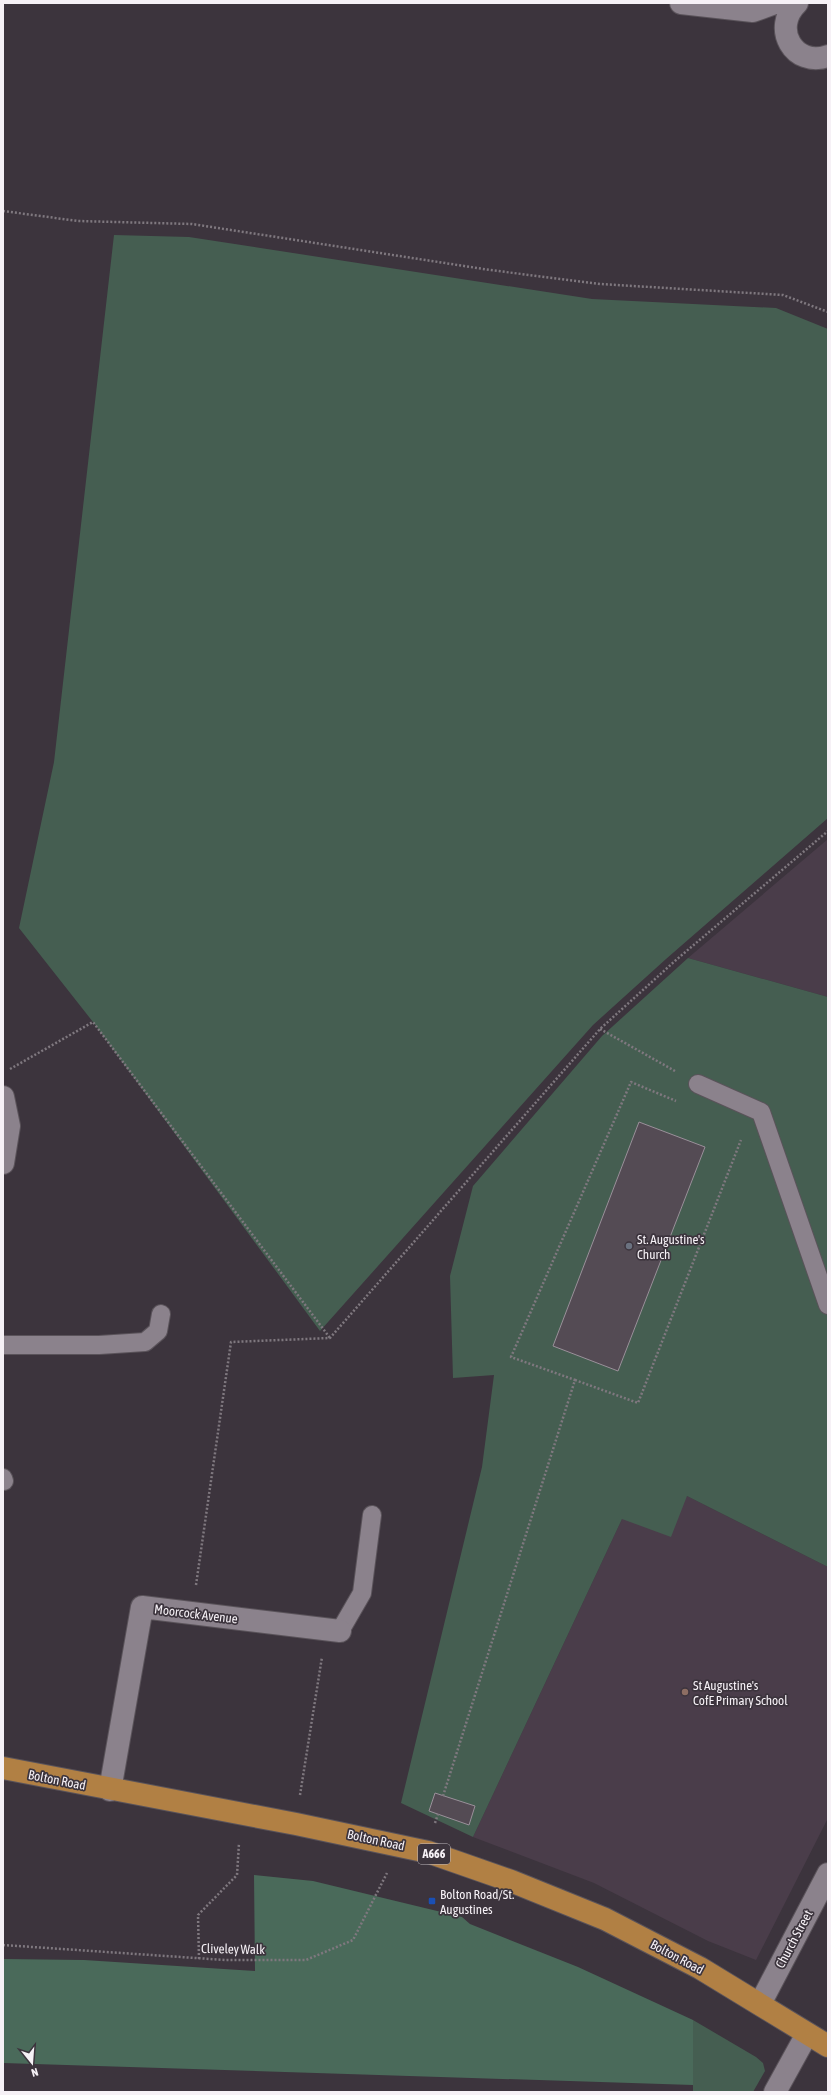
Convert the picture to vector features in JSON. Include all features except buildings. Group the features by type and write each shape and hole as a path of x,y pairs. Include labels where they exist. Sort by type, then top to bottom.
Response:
{"main road":[{"name":"Bolton Road","path":"3,1768 110,1790 296,1824 428,1852 511,1881 605,1919 700,1968 828,2046"}],"street":[{"path":"681,3 753,11 775,3"},
{"path":"796,3 789,11 786,20 785,30 787,40 793,48 810,58 821,58 828,56"},
{"path":"3,1097 9,1126 3,1163"},
{"name":"Moorcock Avenue","path":"110,1790 142,1607 333,1630"},
{"name":"Church Street","path":"760,2004 828,1874"},
{"path":"775,2092 807,2034"}],"lane":[{"path":"698,1084 761,1112 828,1305"},
{"path":"3,1345 99,1345 145,1342 158,1331 161,1314"},
{"path":"333,1630 362,1593 372,1515"}],"path":[{"path":"3,211 78,221 192,224 490,270 600,284 783,295 828,312"},
{"path":"192,1613 231,1342 330,1338 600,1029 676,960 828,831"},
{"path":"3,1073 93,1022 330,1338"},
{"path":"600,1029 698,1084 689,1107 631,1082 511,1357 638,1403 742,1139"},
{"path":"443,1796 575,1380"},
{"path":"296,1824 333,1630"},
{"path":"199,1959 198,1915 237,1875 242,1814"},
{"name":"Cliveley Walk","path":"3,1946 199,1959 306,1960 354,1940 400,1846"}],"shaded area":[{"path":"828,839 828,997 688,958"},
{"name":"St Augustine's CofE Primary School","path":"687,1496 828,1567 828,1818 756,1960 708,1941 594,1883 473,1837 622,1519"}],"green space":[{"path":"114,235 189,237 592,299 776,308 828,329 828,818 666,959 593,1025 320,1331 93,1022 19,928 54,762"},
{"path":"688,958 828,997 828,1567 687,1496 671,1537 622,1519 473,1837 401,1803 482,1467 494,1375 453,1378 450,1276 473,1186 602,1036"},
{"path":"254,1875 313,1881 462,1917 470,1924 578,1967 693,2020 693,2085 3,2063 3,1959 84,1960 255,1971"},
{"path":"693,2020 756,2057 763,2063 765,2071 753,2092 693,2092"}],"place":[{"name":"St. Augustine's Church","path":"629,1246"},
{"name":"St Augustine's CofE Primary School","path":"685,1692"},
{"name":"Bolton Road/St. Augustines","path":"432,1901"}]}
